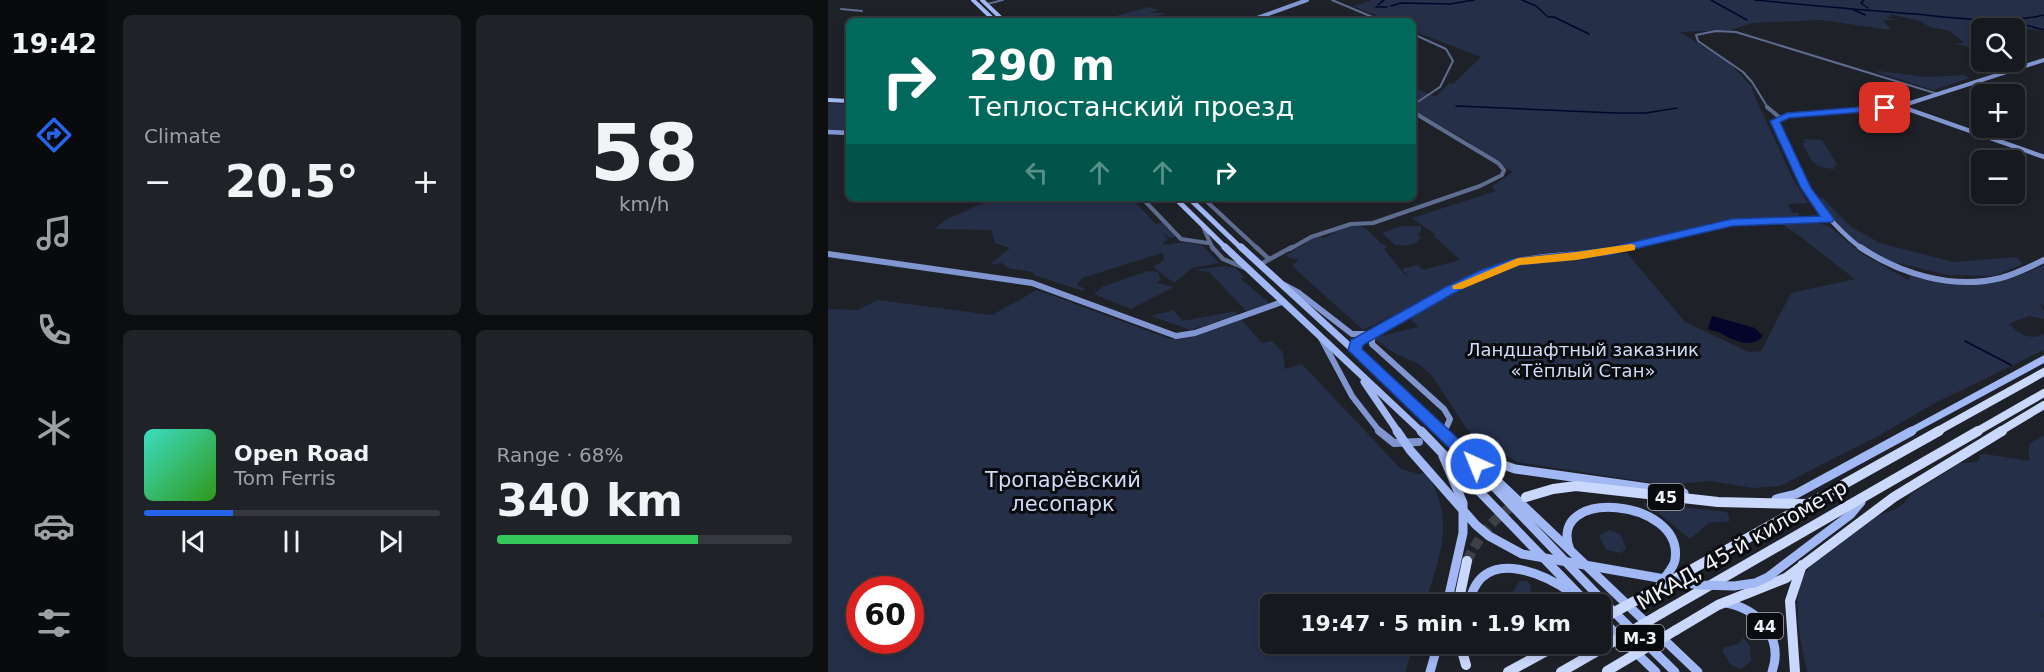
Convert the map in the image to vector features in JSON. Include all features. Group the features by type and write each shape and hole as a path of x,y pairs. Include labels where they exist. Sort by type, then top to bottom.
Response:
{"highway":[{"name":"МКАД, 45-й километр","path":"1611,613 2044,372"},
{"name":"МКАД, 45-й километр","path":"1561,672 2044,393"},
{"path":"1606,672 1724,603 1774,584 1900,493 2044,405"},
{"name":"45","path":"1526,498 1553,489 1576,486 1727,505 1764,506 1808,503"},
{"path":"1460,594 1467,561"},
{"path":"1795,667 1790,626 1790,601 1802,565"},
{"path":"1463,654 1466,664"},
{"path":"1508,672 1541,654"}],"main road":[{"path":"973,0 992,18"},
{"path":"982,0 1001,18"},
{"path":"828,98 846,99"},
{"path":"1178,201 1247,269 1439,448 1577,594"},
{"path":"1193,201 1259,265 1355,350 1476,464 1504,486 1572,555 1698,672"},
{"path":"1463,451 1489,462 1515,469 1722,499 1744,501 1782,498 1796,494 2044,359"},
{"path":"1358,372 1410,450 1476,525 1497,542 1522,554 1698,585 1734,586 1755,583 1768,577 1850,515 1868,494"},
{"path":"1439,448 1454,476 1463,503 1463,533 1449,594"},
{"name":"М-3","path":"1476,464 1605,603 1675,672"},
{"path":"1572,555 1566,531 1571,522 1586,510 1606,506 1617,507 1647,517 1670,534 1675,543 1676,559 1669,575 1644,596"},
{"path":"1470,594 1483,577 1499,570 1516,568 1528,569 1552,578 1574,594"},
{"name":"44","path":"1724,603 1740,606 1750,611 1768,629 1777,650 1777,661 1772,672"},
{"name":"М-3","path":"1611,629 1656,672"},
{"path":"1430,672 1435,654"}],"street":[{"path":"987,4 1003,0"},
{"path":"1258,18 1307,0"},
{"path":"1332,0 1375,18"},
{"path":"841,9 862,11"},
{"path":"1938,94 1756,38 1721,30 1702,32 1695,37 1745,74 1756,87 1768,112 1779,117 1900,106 1938,94 2044,60"},
{"path":"1416,35 1446,49 1453,61 1440,87 1416,103"},
{"path":"1766,106 1774,113 1794,115"},
{"path":"1900,106 2044,157"},
{"path":"1259,265 1311,237 1351,224 1373,223 1480,186 1502,176 1504,170 1498,163 1474,149 1466,141 1416,114"},
{"path":"1779,117 1775,124 1779,133 1806,188 1828,219 1860,246 1880,259 1913,273 1943,280 1969,282 1997,279 2044,260"},
{"path":"828,132 846,133"},
{"path":"1145,201 1184,240 1208,243"},
{"path":"1206,201 1269,259"},
{"path":"1355,350 1356,343 1372,333 1483,274 1518,261 1608,252 1724,224 1828,219"},
{"path":"1202,224 1208,243 1226,263 1247,269"},
{"path":"828,254 1032,283 1176,336 1195,333 1282,302"},
{"path":"1278,282 1299,293 1352,334 1372,333"},
{"path":"1372,333 1372,344 1444,409 1450,419 1447,426"},
{"path":"1321,337 1350,393 1380,433 1394,443 1419,442"}],"green space":[{"path":"1373,0 2044,0 2044,31 2025,28 2025,18 1971,18 1971,36 1969,38 1971,45 1967,44 1971,47 1953,44 1964,43 1950,31 1889,14 1891,16 1886,18 1900,20 1883,20 1891,30 1820,20 1753,23 1730,30 1680,32 1728,62 1753,88 1751,88 1792,177 1808,203 1788,204 1793,213 1799,213 1799,218 1714,222 1653,241 1622,246 1617,244 1602,250 1484,270 1363,330 1292,266 1299,259 1288,258 1286,255 1305,244 1307,240 1319,235 1322,238 1326,237 1343,228 1355,225 1366,229 1387,247 1384,249 1405,275 1411,273 1406,274 1402,269 1418,265 1423,270 1460,260 1434,236 1435,234 1412,218 1496,191 1491,187 1513,172 1476,149 1468,141 1416,113 1416,88 1436,97 1449,83 1453,84 1481,57 1416,32 1416,18 1382,18 1353,6"},
{"path":"1149,7 1158,10 1149,13 1166,13 1151,18 1108,18"},
{"path":"1876,72 1927,77 1964,75 1970,78 1933,90"},
{"path":"828,103 846,104 846,131 828,131"},
{"path":"1804,139 1822,140 1838,166 1833,166 1835,169 1817,165 1808,155 1802,143 1805,143"},
{"path":"1823,198 1851,227 1880,243 1953,262 2017,257 2023,264 1994,276 1948,275 1889,261 1860,244 1837,226 1815,199"},
{"path":"987,201 1134,201 1156,224 1163,222 1176,237 1169,238 1163,233 1168,240 1163,242 1164,245 1183,242 1202,245 1219,263 1192,268 1174,283 1153,267 1163,261 1162,253 1082,278 1077,285 1085,289 1083,291 1034,275 1032,272 1008,268 1002,263 989,265 1010,248 995,243 991,230 934,229 945,220"},
{"name":"Ландшафтный заказник «Тёплый Стан»","path":"1815,222 1830,227 1861,253 1908,280 1912,275 1949,283 1979,285 2009,279 2044,265 2044,306 2040,304 2044,311 2044,319 2029,316 2009,324 2029,337 2044,334 2044,350 1933,404 1880,435 1780,486 1753,488 1710,481 1666,485 1518,462 1486,445 1466,428 1433,377 1419,364 1396,354 1373,338 1418,327 1409,317 1417,311 1521,262 1627,253 1685,322 1749,352 1761,351 1791,293 1855,279 1782,224"},
{"path":"1401,226 1421,226 1421,232 1417,234 1421,238 1410,245 1395,245 1382,233"},
{"path":"1224,266 1236,268 1244,277 1241,279 1270,304 1247,312 1209,272 1195,270"},
{"path":"1147,271 1158,272 1161,279 1157,283 1174,287 1131,309 1094,294 1102,287"},
{"name":"Тропарёвский лесопарк","path":"1037,290 1170,339 1183,338 1241,319 1262,343 1272,341 1283,353 1285,369 1302,364 1401,469 1419,474 1427,473 1436,491 1443,523 1440,553 1428,594 1260,594 1260,654 1411,654 1405,672 828,672 828,309 857,310 878,300 992,315"},
{"path":"1173,310 1183,321 1236,311 1237,313 1234,316 1190,330 1151,316"},
{"path":"2044,435 2044,615 2040,612 2044,618 2044,672 1807,672 1797,607 1801,582 1813,563 1868,521 1898,508 1910,495 1960,463 1976,462 1980,459 1980,455 1985,454 2029,461 2029,444"},
{"path":"1644,503 1727,512 1730,521 1709,523 1690,539 1656,511 1646,508"},
{"path":"1610,530 1620,534 1626,548 1621,553 1606,550 1599,535"},
{"path":"1520,581 1527,581 1531,586 1530,594 1511,594"},
{"path":"1743,638 1750,646 1751,661 1741,669 1731,665 1722,651 1725,647 1739,644"}],"shaded area":[{"path":"1712,316 1755,328 1763,336 1759,340 1748,343 1732,339 1708,329"}],"waterway":[{"path":"1378,5 1384,0"},
{"path":"1391,6 1401,3 1450,4 1474,0"},
{"path":"1522,0 1536,6 1548,17 1554,17 1589,34"},
{"path":"1711,0 1747,20"},
{"path":"1755,0 1971,19"},
{"path":"1864,0 1861,3 1868,8"},
{"path":"1376,7 1387,7"},
{"path":"1852,9 1865,15"},
{"path":"2025,18 2044,15"},
{"path":"2025,25 2044,30"},
{"path":"1456,106 1615,113 1646,113 1677,108"},
{"path":"1965,341 2011,365"}],"tunnel":[{"path":"1467,561 1488,528 1518,502"}],"slow traffic":[{"path":"1458,286 1501,266 1518,261 1576,256 1631,247"}],"route":[{"path":"1476,464 1355,350 1356,343 1449,290 1501,266 1518,261 1608,252 1715,225 1748,221 1828,219 1806,188 1775,121 1787,115 1885,108"}]}
